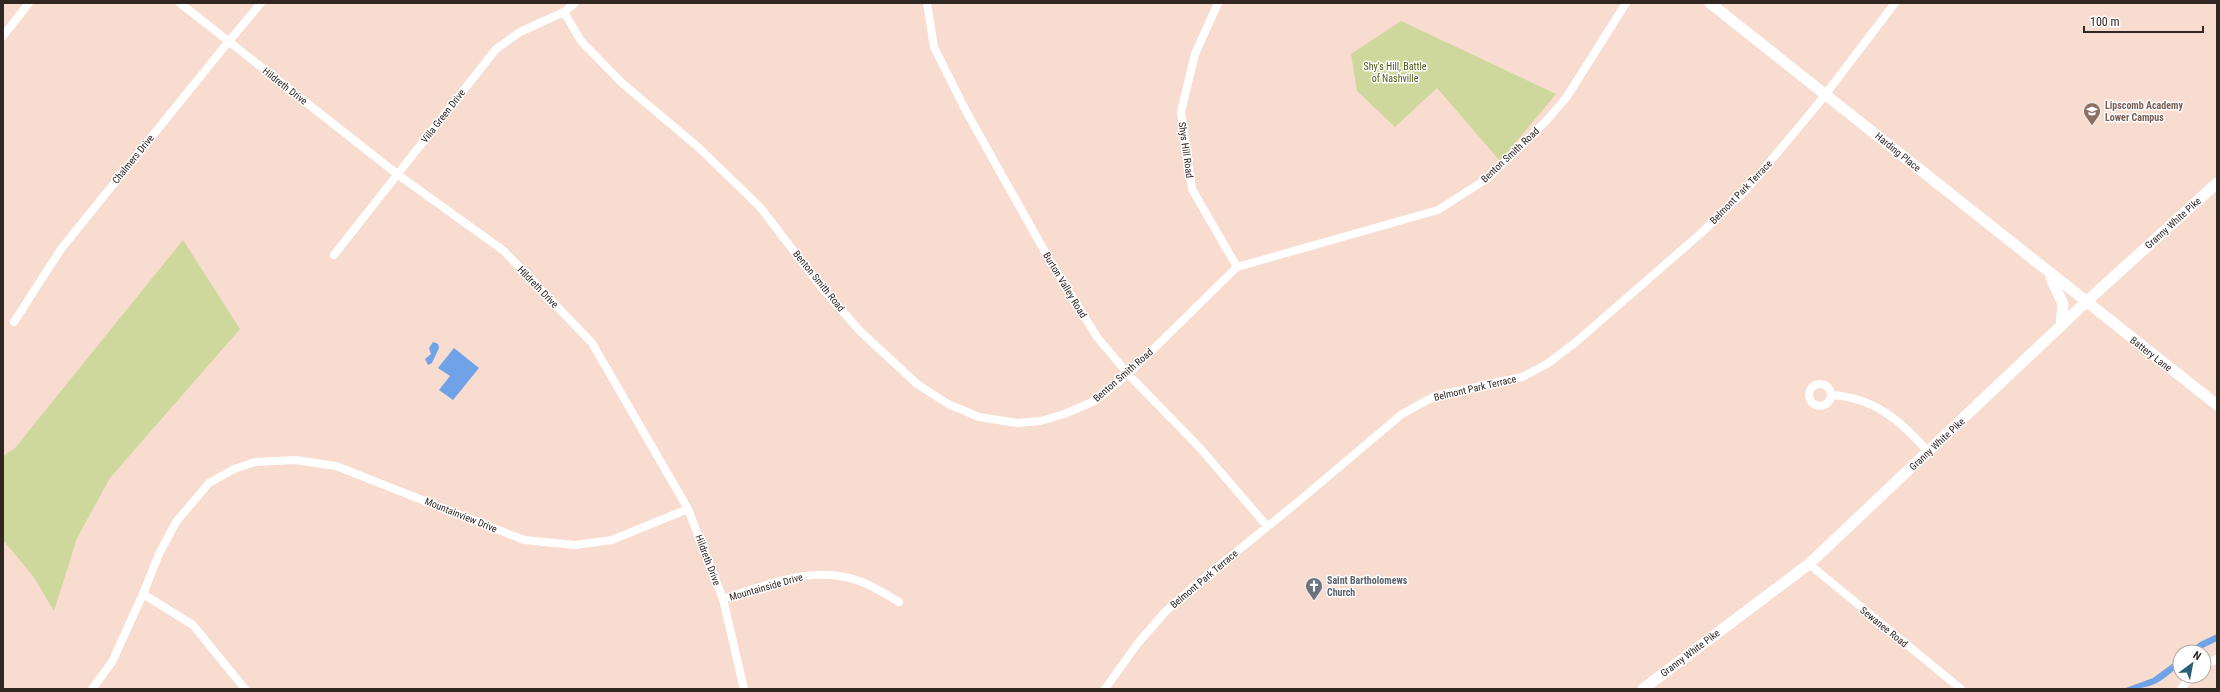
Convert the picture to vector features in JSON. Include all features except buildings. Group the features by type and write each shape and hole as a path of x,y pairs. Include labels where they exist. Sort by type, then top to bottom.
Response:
{"main road":[{"name":"Harding Place","path":"1710,3 2086,302"},
{"name":"Granny White Pike","path":"1643,689 1809,564 2086,302 2217,183"},
{"path":"2048,272 2063,304 2061,326"},
{"name":"Battery Lane","path":"2086,302 2217,406"}],"street":[{"path":"3,36 29,3"},
{"name":"Hildreth Drive","path":"180,3 398,174 504,251 592,343 688,509 723,599 744,689"},
{"name":"Chalmers Drive","path":"14,322 61,249 261,3"},
{"name":"Villa Green Drive","path":"334,256 496,50 520,32 564,12 575,3"},
{"name":"Burton Valley Road","path":"927,3 934,47 967,113 1049,259 1096,337 1128,374 1200,448 1267,526"},
{"name":"Shys Hill Road","path":"1218,3 1195,54 1181,112 1192,189 1237,267"},
{"name":"Benton Smith Road","path":"564,12 581,41 622,84 698,147 760,207 822,288 856,326 917,384 948,404 979,417 1017,423 1055,417 1095,401 1128,374 1237,267 1438,210 1488,178 1546,121 1566,98 1626,3"},
{"name":"Belmont Park Terrace","path":"1105,689 1138,643 1161,617 1193,587 1327,478 1384,428 1414,406 1435,396 1452,391 1522,377 1562,353 1735,201 1783,148 1895,3"},
{"path":"1831,395 1851,397 1881,409 1899,420 1928,452"},
{"name":"Mountainview Drive","path":"143,594 158,554 176,522 210,483 234,470 255,462 295,460 336,466 524,540 575,545 612,540 688,509"},
{"name":"Sewanee Road","path":"1809,564 1961,689"},
{"name":"Mountainside Drive","path":"723,599 791,577 819,574 862,582 899,602"},
{"path":"92,689 112,662 143,594 194,625 245,689"}],"green space":[{"name":"Shy's Hill, Battle of Nashville","path":"1401,21 1556,94 1500,161 1437,88 1395,127 1357,91 1351,54"},
{"path":"183,240 240,329 110,478 77,538 54,611 33,576 3,540 3,456 15,448"}],"water":[{"path":"433,342 438,344 439,348 432,363 428,365 425,359 431,354 429,348"},
{"path":"454,348 479,368 453,400 439,390 450,376 438,368"},
{"path":"2217,634 2217,641 2211,644 2197,644"},
{"path":"2172,664 2172,672 2160,681 2141,688 2123,689 2153,678"}],"place":[{"name":"Lipscomb Academy Lower Campus","path":"2092,126"},
{"name":"Saint Bartholomews Church","path":"1314,601"}]}
